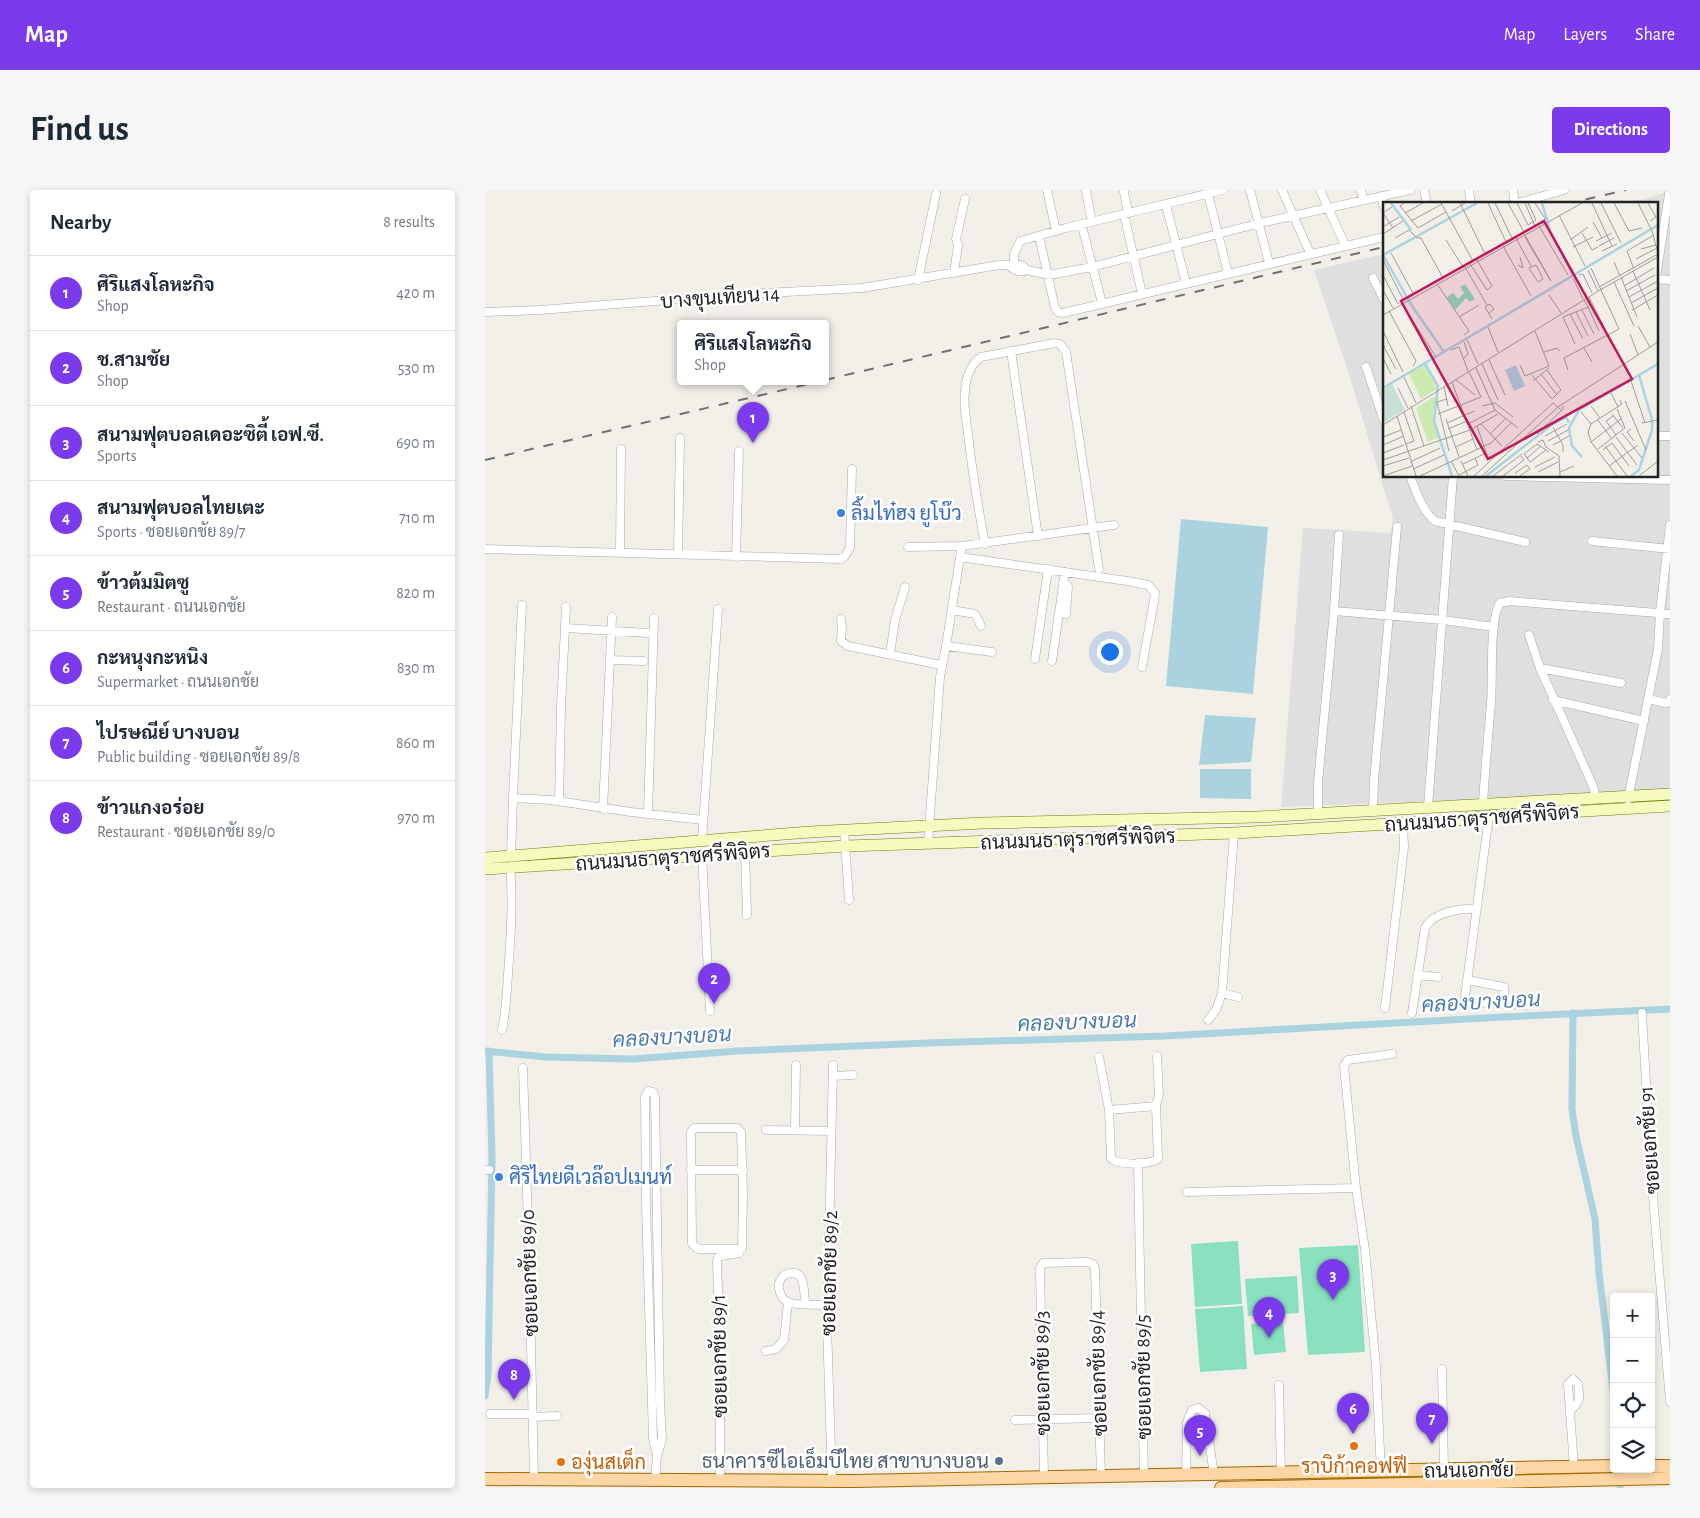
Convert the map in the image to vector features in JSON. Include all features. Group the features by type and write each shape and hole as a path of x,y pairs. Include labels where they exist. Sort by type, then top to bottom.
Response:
{"main road":[{"name":"ถนนเอกชัย","path":"1445,1476 1610,1466"},
{"path":"1655,1466 1670,1466"},
{"name":"ถนนเอกชัย","path":"485,1479 832,1482 1381,1472 1560,1484 1603,1479 1628,1479 1646,1483 1670,1478"},
{"name":"ถนนเอกชัย","path":"1221,1488 1321,1487 1426,1476"}],"street":[{"path":"1047,190 1057,231"},
{"path":"1223,190 1020,241 1007,265 1023,266 1027,270 1049,275 1092,267 1260,223 1410,190"},
{"path":"1250,190 1269,263"},
{"path":"1282,190 1310,254"},
{"path":"1321,190 1345,245"},
{"path":"1361,190 1363,200"},
{"path":"1529,190 1531,198"},
{"path":"1520,202 1563,190"},
{"path":"1086,191 1092,222"},
{"path":"1124,192 1133,256 1142,294"},
{"path":"918,280 936,194"},
{"path":"1208,194 1228,274"},
{"path":"1657,274 1667,232 1669,194"},
{"path":"1381,196 1383,203"},
{"path":"954,273 958,245 957,239 965,199"},
{"path":"1166,205 1186,283"},
{"path":"1081,226 1102,303"},
{"path":"1039,236 1055,308 1057,312 1063,313 1383,237"},
{"name":"บางขุนเทียน 14","path":"485,312 863,288 1007,265"},
{"path":"1373,278 1383,298"},
{"path":"1657,278 1670,280"},
{"path":"985,544 971,466 965,411 965,390 970,370 975,361 981,357 1055,343 1059,344 1066,352 1099,568"},
{"path":"1011,351 1038,536"},
{"path":"1367,367 1380,394 1383,414"},
{"path":"1657,436 1670,436"},
{"path":"678,554 680,438"},
{"path":"620,553 621,449"},
{"path":"736,556 739,451"},
{"path":"485,549 840,560 850,548 852,469"},
{"path":"1411,478 1429,517 1435,521 1525,542"},
{"path":"1428,807 1453,478"},
{"path":"1588,478 1670,480"},
{"path":"1627,809 1658,649 1670,524"},
{"path":"908,547 985,544 1114,525"},
{"path":"1373,811 1374,780 1397,526"},
{"path":"1318,814 1318,783 1339,536"},
{"path":"1592,541 1668,549"},
{"path":"928,844 941,665 946,646 962,546"},
{"path":"960,557 1143,583 1153,589 1155,601 1142,667"},
{"path":"1035,659 1048,569"},
{"path":"1051,661 1065,572"},
{"path":"1063,583 1068,586 1066,614"},
{"path":"890,654 895,620 905,586"},
{"path":"1483,803 1485,758 1491,702 1494,627 1497,608 1500,603 1504,601 1670,614"},
{"path":"502,1030 507,1002 512,896 513,798 522,605"},
{"path":"559,801 566,606"},
{"path":"702,840 718,609"},
{"path":"952,610 975,614 981,626"},
{"path":"1334,611 1443,620 1494,627"},
{"path":"603,808 611,617"},
{"path":"648,814 654,618"},
{"path":"841,619 841,637 848,646 941,665"},
{"path":"566,628 647,633"},
{"path":"1529,635 1553,700 1593,786 1596,798"},
{"path":"946,646 992,652"},
{"path":"610,660 644,661"},
{"path":"1540,668 1621,683"},
{"path":"1649,699 1665,703 1669,702 1670,699"},
{"path":"1553,700 1644,721"},
{"name":"ถนนมนธาตุราชศรีพิจิตร","path":"485,869 511,862 702,840 844,830 1257,817 1670,794"},
{"path":"513,798 559,801 703,820"},
{"name":"ถนนมนธาตุราชศรีพิจิตร","path":"485,858 511,862 702,855 846,846 1235,833 1670,806"},
{"path":"1489,816 1465,997 1469,1002 1526,1005"},
{"path":"1385,1008 1404,848 1403,823"},
{"path":"844,830 849,900"},
{"path":"1208,1020 1216,1010 1222,994 1235,833"},
{"path":"745,852 747,915"},
{"path":"702,855 710,1011"},
{"path":"1412,1013 1427,923 1455,911 1467,908 1476,909"},
{"path":"1417,975 1438,977"},
{"path":"1467,980 1504,986 1504,1004"},
{"path":"1222,994 1238,997"},
{"name":"ซอยเอกชัย 91","path":"1642,1015 1651,1172 1670,1402"},
{"path":"1381,1472 1376,1366 1365,1250 1356,1188 1345,1063 1353,1059 1392,1054"},
{"path":"1099,1057 1109,1110 1111,1158 1116,1161 1138,1163 1153,1162 1159,1157 1156,1106 1159,1096 1157,1056"},
{"path":"795,1130 796,1065"},
{"name":"ซอยเอกชัย 89/2","path":"832,1482 828,1305 833,1065"},
{"name":"ซอยเอกชัย 89/0","path":"523,1068 534,1479"},
{"path":"833,1076 853,1076"},
{"path":"655,1480 657,1456 662,1439 655,1096 653,1092 648,1091 645,1097 646,1205 653,1438 657,1456"},
{"path":"1109,1110 1156,1106"},
{"path":"696,1128 740,1130 742,1136 743,1170 742,1249 699,1249 694,1246 692,1243 691,1132 696,1128"},
{"path":"766,1130 831,1131"},
{"name":"ซอยเอกชัย 89/5","path":"1138,1163 1144,1476"},
{"path":"691,1170 743,1170"},
{"path":"1187,1192 1356,1188"},
{"name":"ซอยเอกชัย 89/1","path":"720,1482 720,1349 717,1260 718,1257 739,1253 742,1249"},
{"name":"ซอยเอกชัย 89/4","path":"1040,1268 1043,1263 1087,1262 1093,1264 1095,1268 1101,1477"},
{"name":"ซอยเอกชัย 89/3","path":"1040,1268 1044,1478"},
{"path":"805,1304 804,1281 793,1273 784,1275 779,1283 780,1294 788,1302 805,1304 828,1305"},
{"path":"766,1351 776,1349 784,1340 788,1302"},
{"path":"1442,1369 1445,1476"},
{"path":"1568,1384 1574,1467"},
{"path":"1279,1385 1281,1474"},
{"path":"1186,1476 1187,1422 1192,1410 1198,1408 1205,1413 1214,1475"},
{"path":"490,1414 557,1416"},
{"path":"1015,1420 1099,1418"}],"shaded area":[{"path":"1670,191 1670,792 1281,807 1303,528 1390,533 1393,519 1348,371 1314,270 1383,254 1383,478 1657,478 1657,202 1625,202 1645,199"}],"green space":[{"path":"1238,1241 1242,1304 1195,1307 1191,1244"},
{"path":"1358,1245 1365,1352 1308,1355 1299,1248"},
{"path":"1297,1276 1299,1313 1248,1316 1245,1279"},
{"path":"1243,1306 1247,1369 1200,1372 1195,1309"},
{"path":"1283,1321 1286,1352 1254,1355 1251,1324"}],"water":[{"path":"1181,519 1268,527 1253,694 1166,686"},
{"path":"1205,715 1256,718 1251,762 1199,765"},
{"path":"1200,769 1251,769 1251,799 1200,798"}],"waterway":[{"name":"คลองบางบอน","path":"485,1051 546,1057 633,1059 738,1051 1165,1036 1670,1009"},
{"path":"1573,1013 1572,1109 1576,1136 1595,1219 1599,1273 1612,1383"},
{"path":"485,1396 488,1374 492,1158 489,1051"},
{"path":"1619,1473 1620,1488"}],"railway":[{"path":"1575,202 1626,190"},
{"path":"829,379 1383,247"},
{"path":"485,460 804,385"}],"place":[{"name":"ศิริแสงโลหะกิจ","path":"753,443"},
{"name":"ลิ้มไท๋ฮง ยูโบ๊ว","path":"841,513"},
{"name":"ช.สามชัย","path":"714,1004"},
{"name":"ศิริไทยดีเวล๊อปเมนท์","path":"499,1177"},
{"name":"สนามฟุตบอลเดอะซิตี้ เอฟ.ซี.","path":"1333,1300"},
{"name":"สนามฟุตบอลไทยเตะ","path":"1269,1338"},
{"name":"ข้าวแกงอร่อย","path":"514,1400"},
{"name":"กะหนุงกะหนิง","path":"1353,1434"},
{"name":"ไปรษณีย์ บางบอน","path":"1432,1444"},
{"name":"ราบิก้าคอฟฟี","path":"1354,1446"},
{"name":"ข้าวต้มมิตซู","path":"1200,1456"},
{"name":"ธนาคารซีไอเอ็มบีไทย สาขาบางบอน","path":"999,1461"},
{"name":"องุ่นสเต็ก","path":"561,1462"}]}
